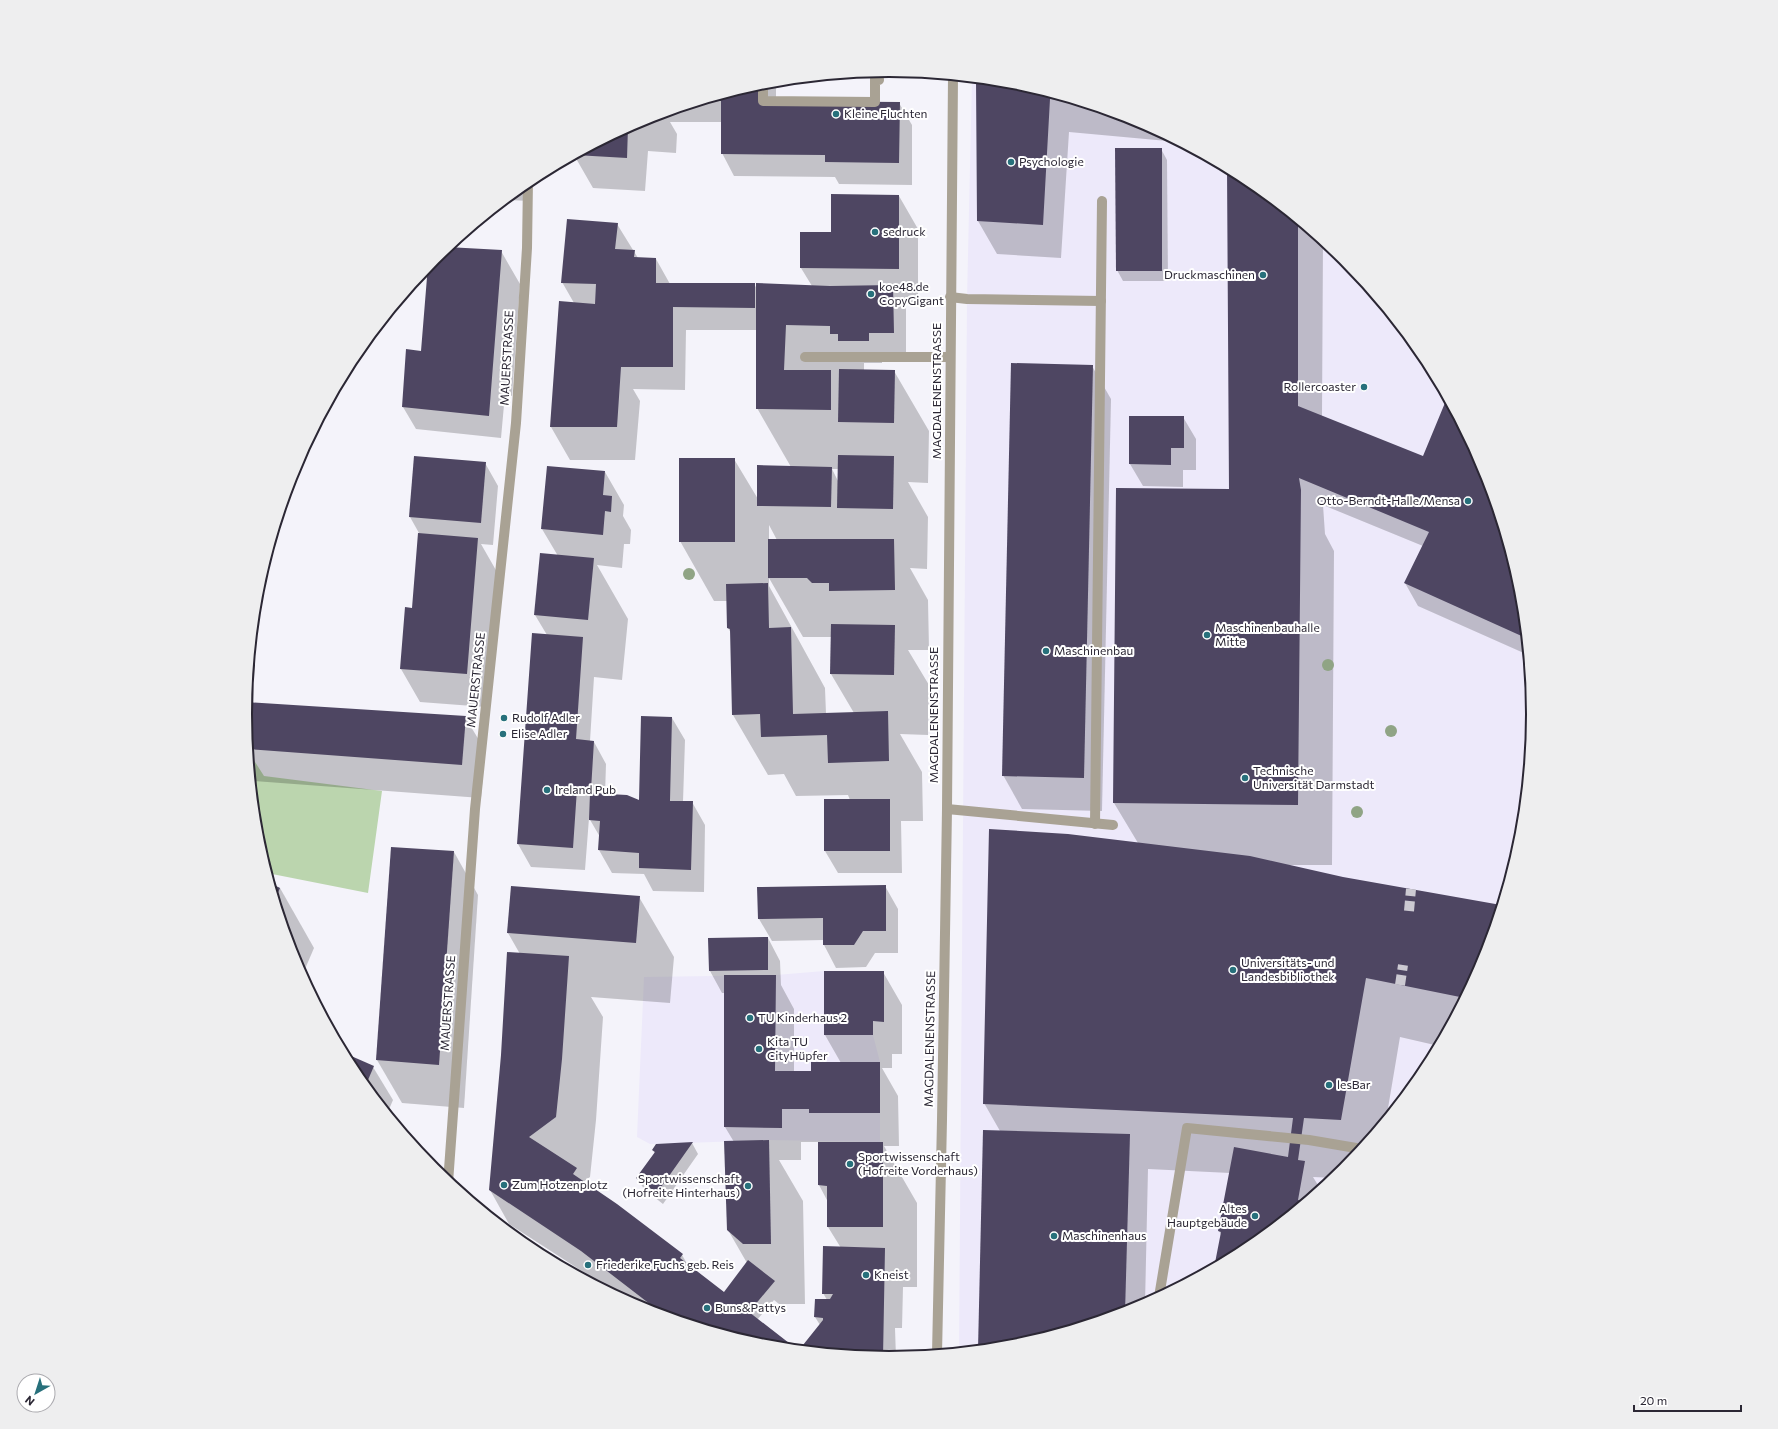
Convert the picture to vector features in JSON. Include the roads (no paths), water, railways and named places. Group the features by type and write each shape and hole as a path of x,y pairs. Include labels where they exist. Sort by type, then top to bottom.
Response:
{"street":[{"path":"763,89 763,101 875,102 875,79 879,80 879,77"},
{"name":"MAGDALENENSTRASSE","path":"937,1350 947,809 953,80"},
{"name":"MAUERSTRASSE","path":"449,1175 475,810 516,423 527,248 528,189"},
{"path":"1095,824 1102,201"},
{"path":"950,297 967,299 1101,301"},
{"path":"806,357 950,358"},
{"path":"947,809 1113,825"},
{"path":"1160,1291 1187,1128 1309,1140 1356,1148"}],"tunnel":[{"path":"1409,911 1411,889"},
{"path":"1400,985 1403,965"}],"place":[{"name":"Kleine Fluchten","path":"836,114"},
{"name":"Psychologie","path":"1011,162"},
{"name":"sedruck","path":"875,232"},
{"name":"Druckmaschinen","path":"1263,275"},
{"name":"koe48.de CopyGigant","path":"871,294"},
{"name":"Rollercoaster","path":"1364,387"},
{"name":"Otto-Berndt-Halle/Mensa","path":"1468,501"},
{"name":"Maschinenbauhalle Mitte","path":"1207,635"},
{"name":"Maschinenbau","path":"1046,651"},
{"name":"Rudolf Adler","path":"504,718"},
{"name":"Elise Adler","path":"503,734"},
{"name":"Technische Universität Darmstadt","path":"1245,778"},
{"name":"Ireland Pub","path":"547,790"},
{"name":"Universitäts- und Landesbibliothek","path":"1233,970"},
{"name":"TU Kinderhaus 2","path":"750,1018"},
{"name":"Kita TU CityHüpfer","path":"759,1049"},
{"name":"lesBar","path":"1329,1085"},
{"name":"Sportwissenschaft (Hofreite Vorderhaus)","path":"850,1164"},
{"name":"Zum Hotzenplotz","path":"504,1185"},
{"name":"Sportwissenschaft (Hofreite Hinterhaus)","path":"748,1186"},
{"name":"Altes Hauptgebäude","path":"1255,1216"},
{"name":"Maschinenhaus","path":"1054,1236"},
{"name":"Friederike Fuchs geb. Reis","path":"588,1265"},
{"name":"Kneist","path":"866,1275"},
{"name":"Buns&Pattys","path":"707,1308"}]}
